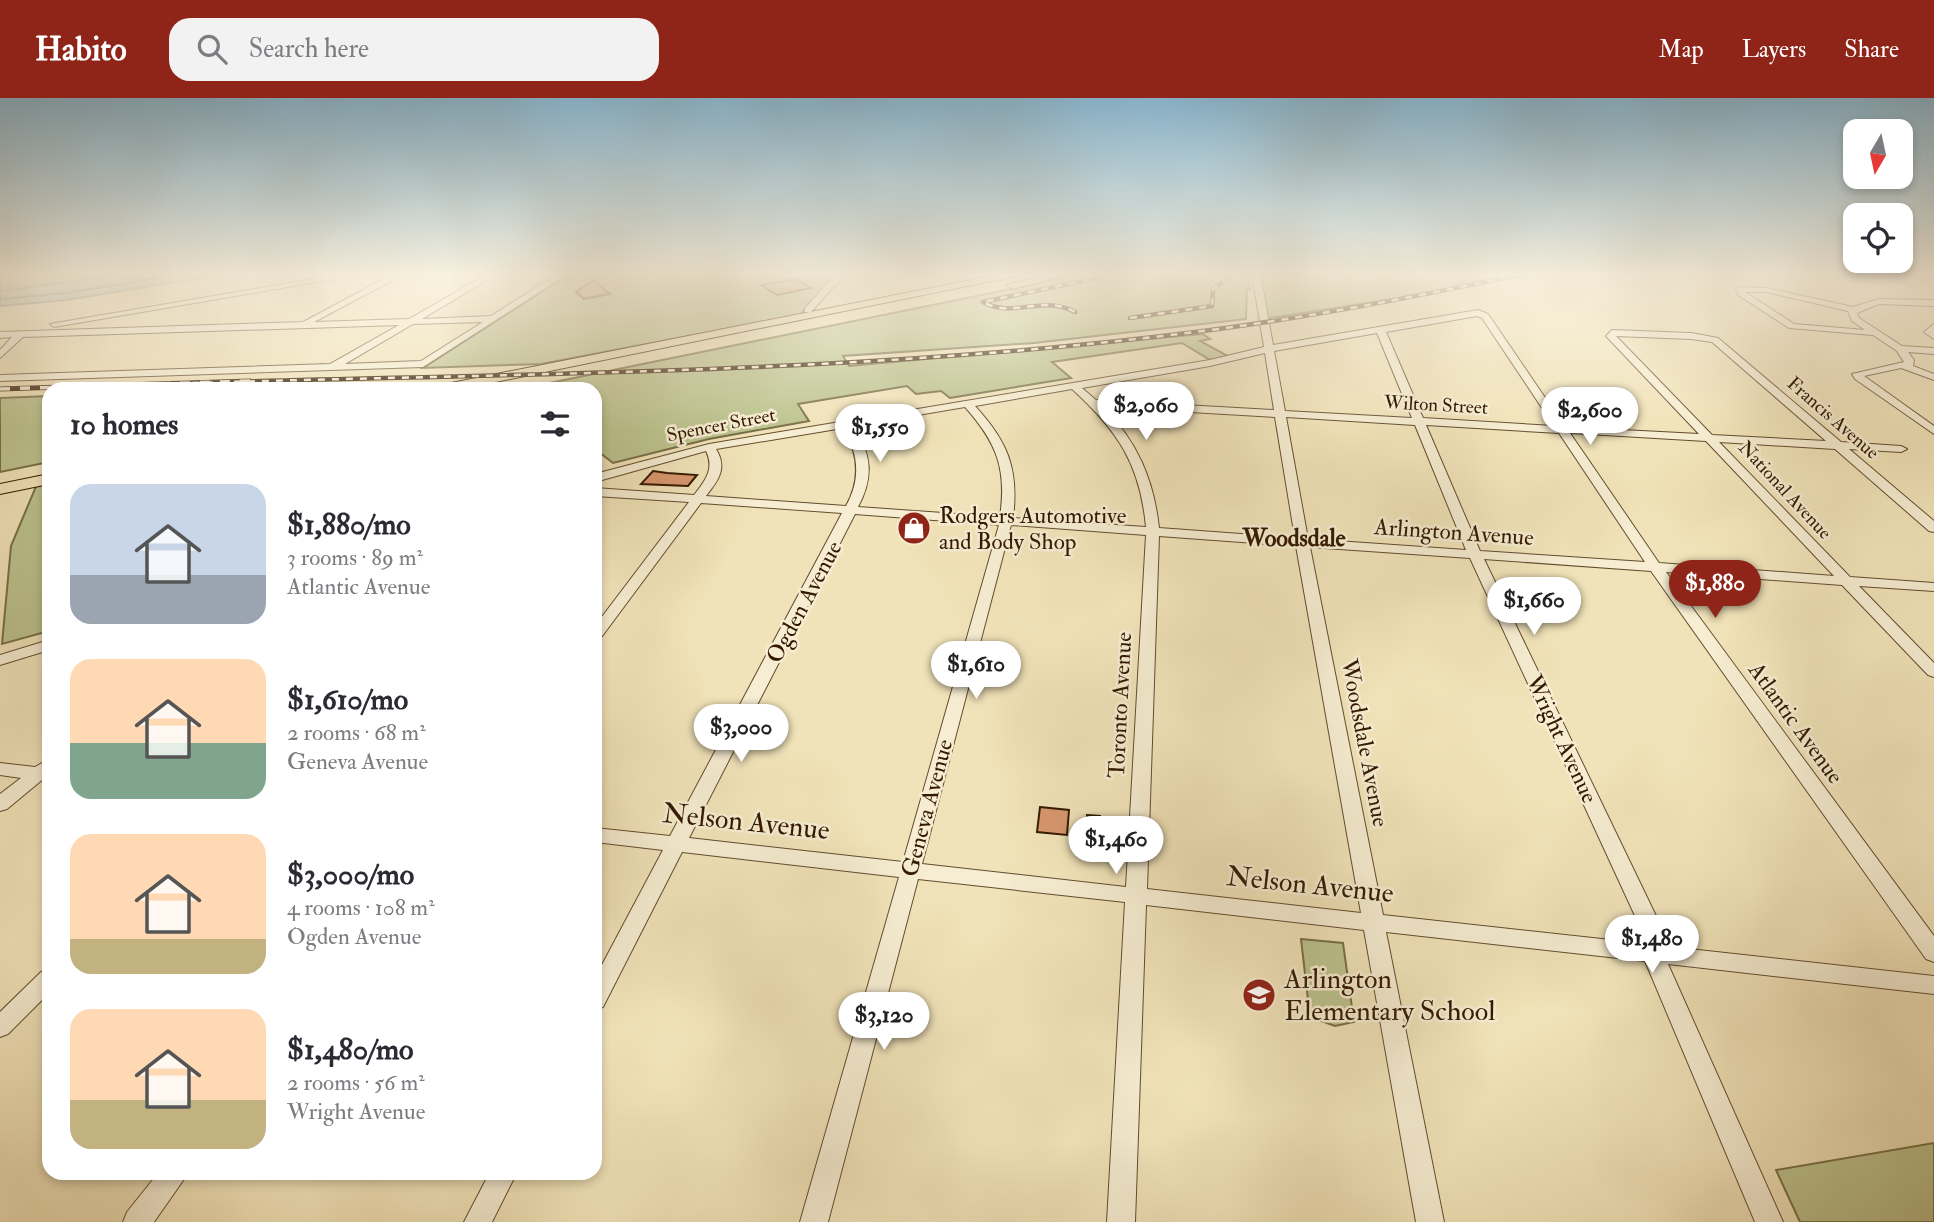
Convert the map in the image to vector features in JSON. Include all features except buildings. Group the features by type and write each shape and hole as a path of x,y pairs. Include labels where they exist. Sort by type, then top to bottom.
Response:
{"highway":[{"path":"476,382 761,325"},
{"path":"528,382 810,325"},
{"path":"0,478 42,469"},
{"path":"0,489 42,480"}],"street":[{"path":"0,334 51,325"},
{"path":"0,334 288,325"},
{"path":"332,367 404,325"},
{"path":"0,378 424,364 483,325"},
{"name":"Woodsdale Avenue","path":"1265,325 1430,1222"},
{"name":"Spencer Street","path":"602,476 709,447 1210,363 1269,349 1402,325"},
{"name":"Atlantic Avenue","path":"1491,325 1655,567 1934,953"},
{"path":"1791,325 1874,333"},
{"path":"1863,325 1900,349 1909,363 1857,373 1934,431"},
{"path":"1934,327 1929,332 1934,336"},
{"name":"Wright Avenue","path":"1380,329 1475,555 1658,954 1769,1222"},
{"name":"Francis Avenue","path":"1612,333 1715,340 1934,528"},
{"name":"National Avenue","path":"1612,333 1611,336 1934,672"},
{"path":"0,355 22,334"},
{"path":"1900,349 1934,351"},
{"path":"1901,365 1934,377"},
{"name":"Toronto Avenue","path":"1074,386 1122,433 1138,459 1151,499 1153,532 1121,1222"},
{"name":"Geneva Avenue","path":"814,1222 1006,521 1011,491 1009,468 1000,444 986,423 967,403"},
{"name":"Wilton Street","path":"1094,403 1901,449"},
{"name":"Ogden Avenue","path":"602,987 862,488 864,468 859,444 846,424"},
{"path":"602,627 701,499 717,467 716,456 709,447"},
{"name":"Arlington Avenue","path":"602,492 1934,587"},
{"path":"0,660 42,647"},
{"path":"0,769 42,771"},
{"path":"0,804 42,774"},
{"name":"Nelson Avenue","path":"602,836 1934,985"},
{"path":"0,1027 42,986"},
{"path":"137,1222 170,1180"},
{"path":"478,1222 500,1180"}],"green space":[{"path":"489,325 745,325 541,364 423,368"},
{"path":"832,325 1189,325 1034,343 843,356 849,366 1203,334 1210,339 1200,341 1228,356 1210,360 1182,343 1052,362 1071,378 950,398 941,391 916,394 907,386 798,404 809,421 709,439 613,463 602,454 602,382 554,382"},
{"path":"42,396 42,463 0,472 0,398"},
{"path":"42,483 42,633 2,644 11,546 37,484"},
{"path":"1301,939 1343,943 1354,1022 1335,1026 1310,1017"},
{"path":"1934,1143 1934,1222 1800,1222 1776,1170"}],"railway":[{"path":"230,382 825,364 1077,345 1241,325"},
{"path":"219,382 250,381"},
{"path":"0,389 42,388"}],"place":[{"name":"Rodgers Automotive and Body Shop","path":"914,528"},
{"name":"Arlington Elementary School","path":"1259,995"}],"district":[{"name":"Woodsdale","path":"1294,538"}]}
